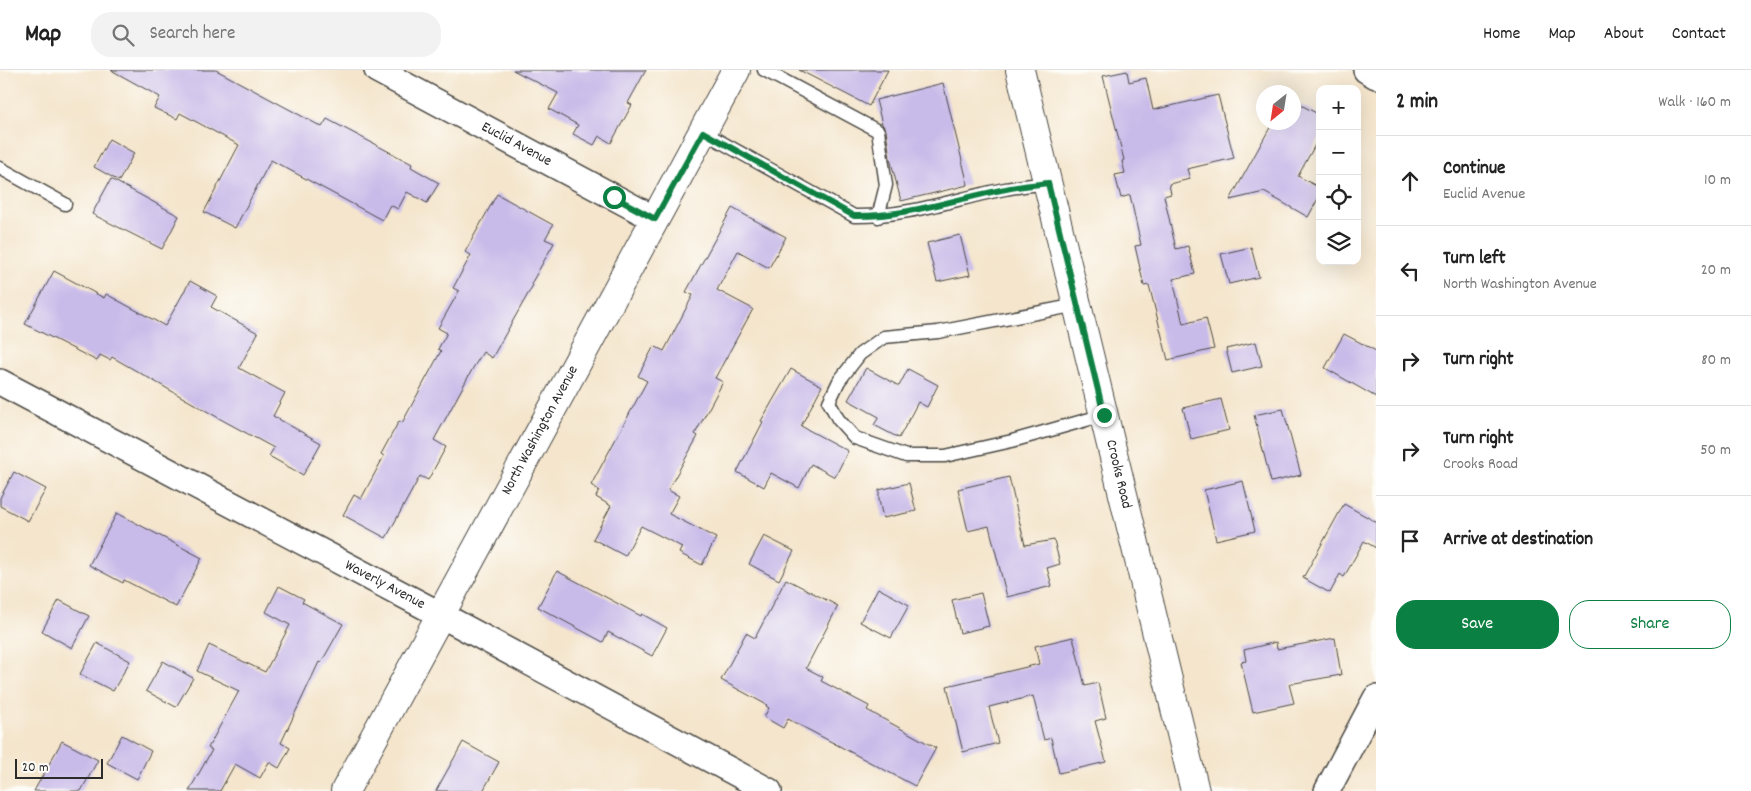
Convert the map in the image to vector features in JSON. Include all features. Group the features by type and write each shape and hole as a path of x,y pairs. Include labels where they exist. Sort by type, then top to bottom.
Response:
{"street":[{"name":"Euclid Avenue","path":"376,70 655,219"},
{"name":"North Washington Avenue","path":"346,791 736,70"},
{"name":"Crooks Road","path":"1020,70 1195,791"},
{"path":"1366,70 1376,76"},
{"name":"Waverly Avenue","path":"0,382 769,791"},
{"path":"1327,791 1376,698"}],"lane":[{"path":"764,70 878,131 886,184 878,217"},
{"path":"703,132 854,216 878,217 1006,189 1048,183"},
{"path":"0,168 65,204"},
{"path":"1077,305 938,332 884,337 860,354 839,381 829,402 838,419 855,438 906,456 945,456 1012,441 1104,415"}],"building":[{"path":"111,70 216,70 322,127 327,119 412,164 411,167 439,183 427,203 407,192 398,209 390,205 382,220 271,160 235,228 204,212 239,145 180,113 177,119 154,108 160,97"},
{"path":"513,70 646,70 628,103 632,105 611,143 599,136 594,145 573,134 578,125 549,109 558,93"},
{"path":"799,70 888,70 869,106"},
{"path":"1127,71 1129,82 1146,78 1153,110 1218,95 1234,158 1187,169 1190,179 1169,184 1171,194 1164,196 1176,249 1188,246 1195,274 1173,279 1183,324 1206,318 1214,349 1168,360 1149,285 1144,286 1135,246 1141,245 1130,195 1121,198 1115,175 1125,173 1122,161 1124,160 1103,76"},
{"path":"943,83 968,185 901,201 890,158 886,130 882,124 876,100"},
{"path":"1301,105 1316,113 1316,143 1298,176 1316,186 1316,202 1308,217 1264,192 1230,200 1269,130 1301,130"},
{"path":"109,139 134,153 119,181 94,167"},
{"path":"111,179 179,216 162,249 92,214"},
{"path":"497,194 553,225 545,239 554,243 492,358 483,352 473,368 434,440 446,447 428,480 420,476 386,538 343,515 354,495 361,499 384,456 381,454 399,421 402,423 441,351 438,349 447,333 438,328 459,291 453,288 471,255 465,252"},
{"path":"732,208 786,237 769,268 738,251 717,290 753,309 715,378 723,382 695,434 698,436 668,490 679,496 669,514 716,538 702,565 679,553 682,547 641,526 625,556 593,539 611,506 596,497 599,490 591,485 647,381 638,376 654,346 664,351 693,295 686,292"},
{"path":"960,235 970,275 937,282 927,243"},
{"path":"1251,247 1259,277 1229,284 1221,254"},
{"path":"54,271 104,298 106,294 165,326 190,281 217,296 211,307 258,333 239,368 285,393 273,416 321,443 303,475 269,456 274,448 112,357 110,360 100,355 97,361 25,324"},
{"path":"1344,334 1376,351 1376,397 1325,368"},
{"path":"1256,342 1262,366 1232,373 1226,349"},
{"path":"866,368 899,386 908,369 938,385 927,407 918,402 899,438 874,425 879,417 848,400"},
{"path":"791,369 822,386 801,426 848,451 835,477 811,464 799,488 771,473 764,487 737,472 763,422 761,421"},
{"path":"1221,399 1229,430 1191,439 1183,408"},
{"path":"1283,409 1301,475 1271,482 1254,415"},
{"path":"14,472 46,489 28,521 0,506 0,498"},
{"path":"1009,477 1025,545 1054,540 1060,564 1047,568 1052,586 1007,597 989,526 968,531 958,489"},
{"path":"1243,481 1255,531 1216,540 1204,490"},
{"path":"909,483 916,511 883,518 879,490"},
{"path":"1344,504 1376,522 1376,548 1364,541 1344,577 1340,574 1330,593 1303,578"},
{"path":"117,513 202,558 176,607 124,580 123,583 89,565"},
{"path":"764,536 794,551 779,580 749,564"},
{"path":"557,571 667,628 652,656 608,632 603,642 538,607"},
{"path":"786,579 838,606 806,668 823,677 821,681 869,706 867,710 936,748 915,786 788,719 783,728 764,717 769,708 767,705 721,680 746,633 755,638"},
{"path":"279,586 304,599 302,602 343,624 321,663 319,662 281,743 290,748 279,768 269,762 260,778 235,764 220,791 189,791 212,750 208,748 239,691 197,671 209,645 265,672 290,625 266,612"},
{"path":"878,588 909,605 891,638 860,622"},
{"path":"981,593 989,626 960,633 952,600"},
{"path":"59,600 89,616 72,648 42,631"},
{"path":"1073,637 1085,686 1098,683 1106,718 1095,721 1106,762 1059,773 1051,738 1044,740 1033,696 989,707 998,743 963,752 947,686 1039,664 1035,646"},
{"path":"1335,638 1341,675 1289,684 1294,703 1253,712 1241,662 1246,661 1244,650 1276,642 1277,649"},
{"path":"97,643 130,661 113,691 80,674"},
{"path":"163,661 193,678 176,707 146,691"},
{"path":"122,735 151,751 137,779 107,763"},
{"path":"62,741 98,760 81,791 34,791"},
{"path":"463,742 499,762 483,791 436,791"}],"route":[{"path":"614,197 655,219 703,132 854,216 878,217 1006,189 1048,183 1104,415"}]}
